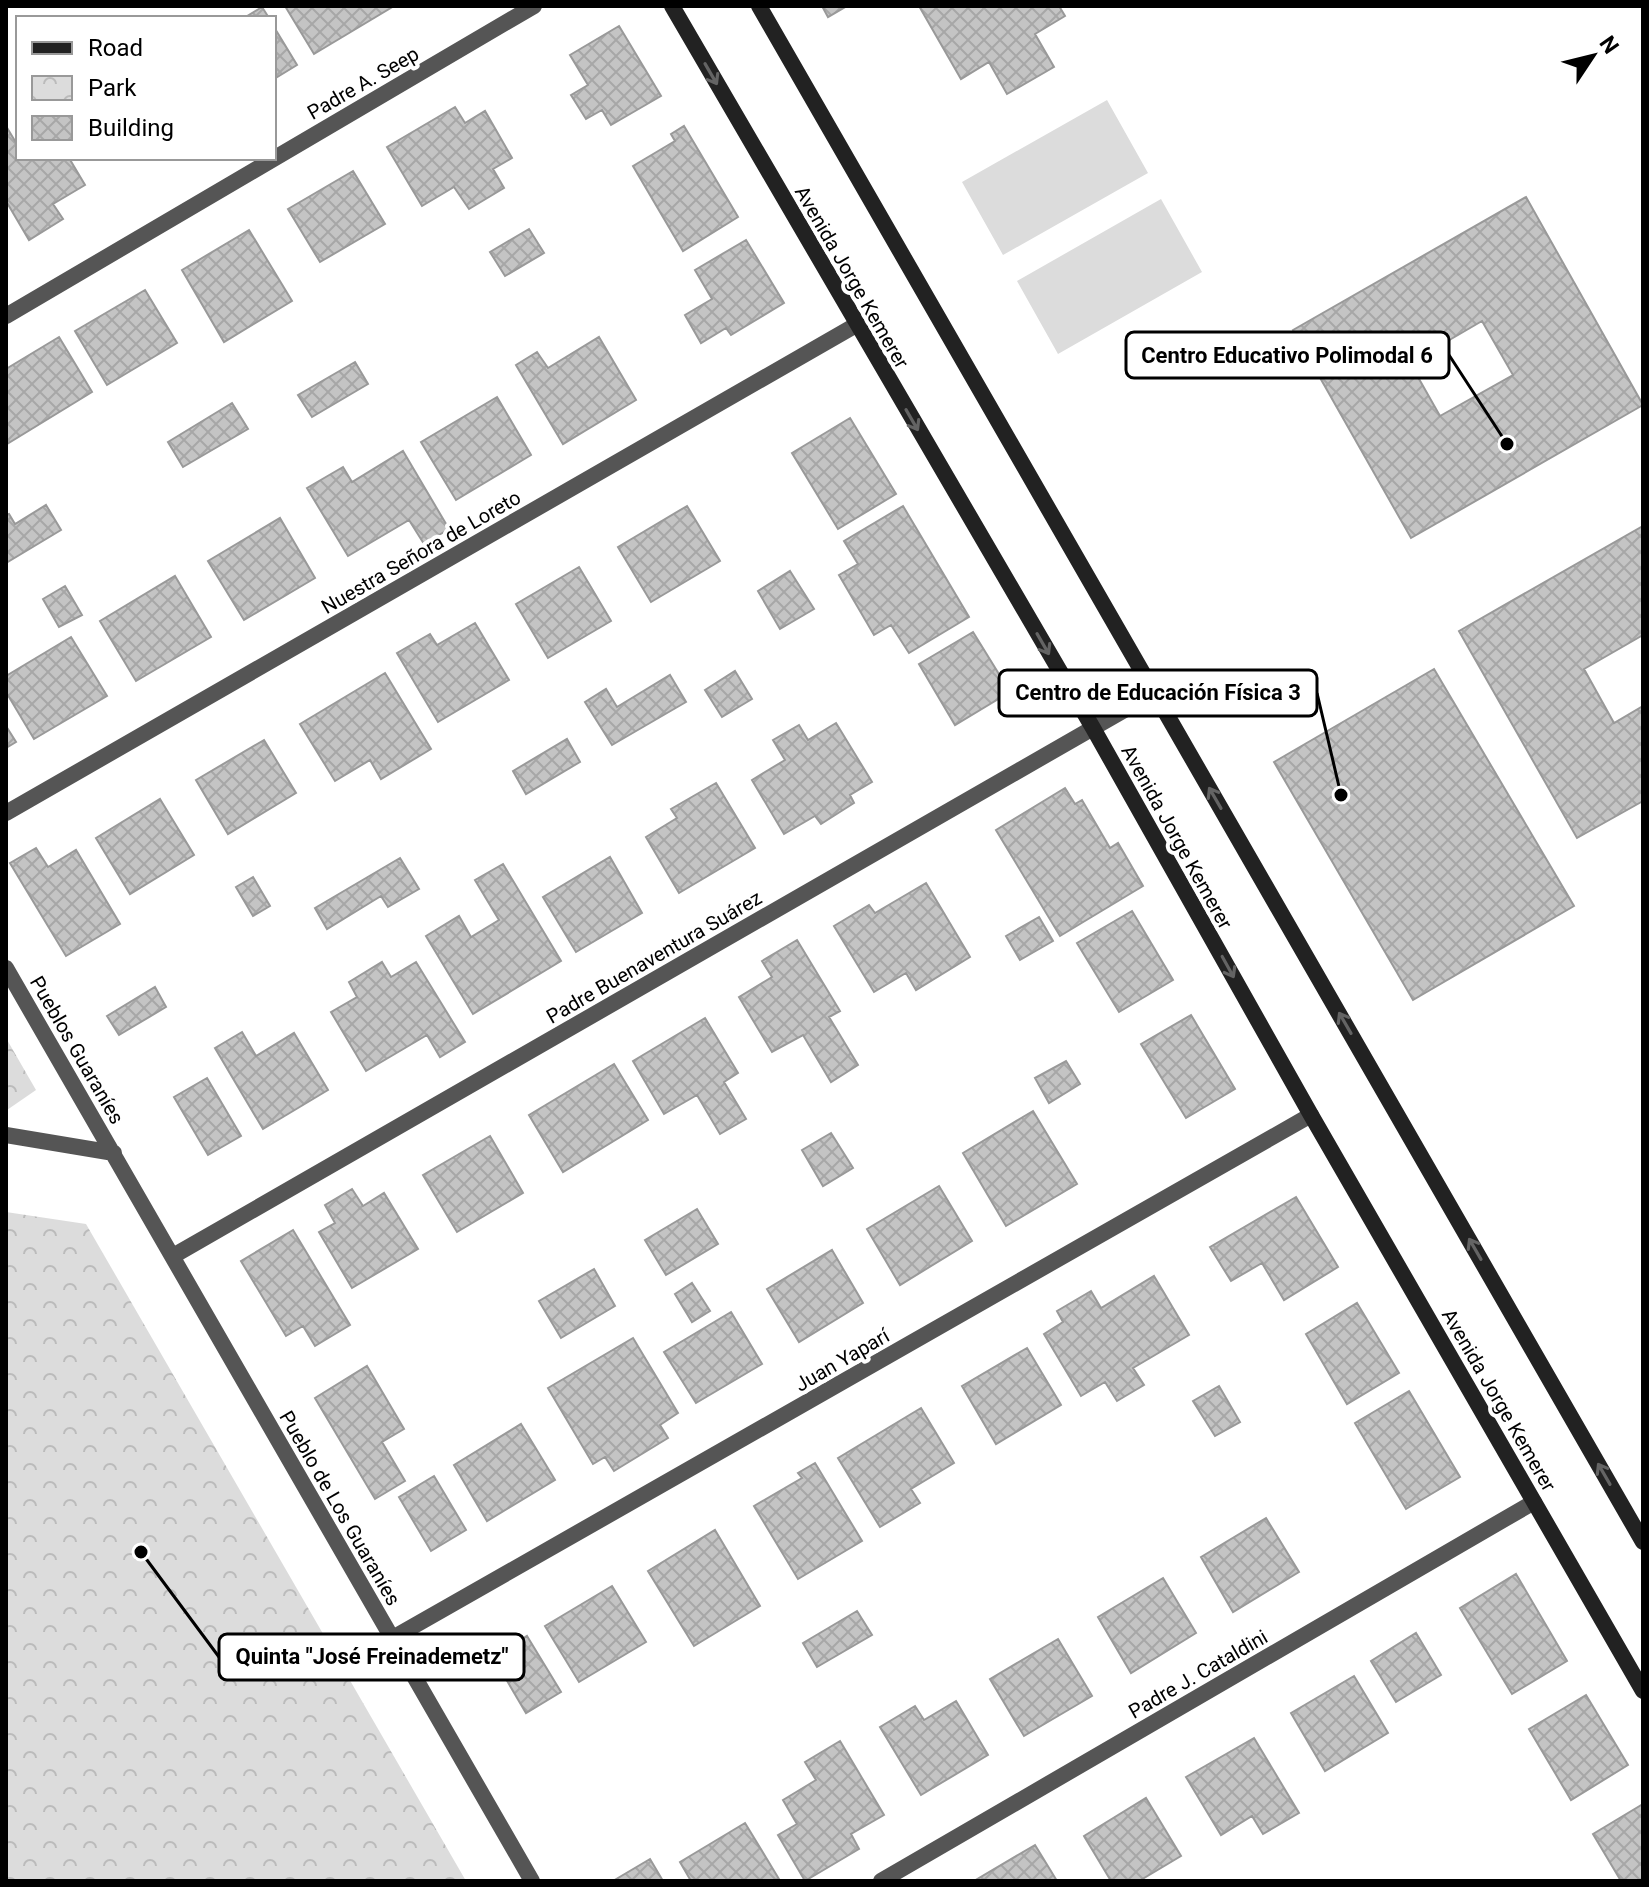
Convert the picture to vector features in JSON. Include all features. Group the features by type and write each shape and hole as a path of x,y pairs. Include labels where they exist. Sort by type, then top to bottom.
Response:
{"main road":[{"name":"Avenida Jorge Kemerer","path":"672,6 1093,728 1311,1115 1643,1691"},
{"path":"759,6 1643,1542"}],"street":[{"name":"Padre A. Seep","path":"276,157 534,6"},
{"name":"Padre A. Seep","path":"6,316 272,160"},
{"name":"Nuestra Señora de Loreto","path":"6,813 856,325"},
{"name":"Padre Buenaventura Suárez","path":"173,1256 1154,693"},
{"name":"Pueblos Guaraníes","path":"6,968 114,1153"},
{"name":"Juan Yaparí","path":"391,1639 1311,1115"},
{"path":"6,1135 114,1153"},
{"name":"Pueblo de Los Guaraníes","path":"114,1153 532,1881"},
{"name":"Padre J. Cataldini","path":"881,1881 1534,1502"}],"green space":[{"path":"1107,100 1148,173 1003,255 962,182"},
{"path":"1161,199 1202,272 1058,354 1017,281"},
{"path":"6,1038 36,1090 7,1110 6,1110"},
{"path":"6,1212 86,1224 466,1881 6,1881"}],"building":[{"path":"285,6 394,6 314,54"},
{"path":"822,6 847,6 828,17"},
{"path":"919,6 1059,6 1065,16 1035,34 1054,67 1007,94 989,62 961,79"},
{"path":"262,7 268,16 247,16"},
{"path":"619,26 661,96 611,125 602,110 586,119 571,95 588,85 570,55"},
{"path":"276,30 297,65 276,78"},
{"path":"455,107 465,123 485,111 512,158 493,169 504,188 469,209 454,187 422,206 387,147"},
{"path":"6,126 16,143 16,160 70,160 85,185 53,204 63,219 29,240 6,201"},
{"path":"684,126 738,217 683,251 633,166 675,141 671,134"},
{"path":"353,171 385,224 320,262 288,209"},
{"path":"1526,197 1643,405 1411,538 1293,330","holes":["1482,321 1513,375 1440,416 1410,363"]},
{"path":"529,229 544,253 505,276 490,252"},
{"path":"249,230 292,301 224,342 182,270"},
{"path":"746,240 784,303 731,335 726,328 701,343 685,315 712,299 695,270"},
{"path":"145,290 177,343 107,385 75,331"},
{"path":"59,337 92,392 7,444 6,369"},
{"path":"599,337 636,400 563,444 516,365 537,352 548,368"},
{"path":"355,362 368,384 312,417 298,395"},
{"path":"497,397 531,455 456,500 421,442"},
{"path":"232,403 248,429 183,467 168,442"},
{"path":"850,418 896,494 838,529 792,453"},
{"path":"403,451 449,529 424,544 409,520 348,556 307,488 343,467 352,482"},
{"path":"46,505 61,530 6,563 6,515 9,514 15,524"},
{"path":"687,506 720,561 651,602 618,547"},
{"path":"903,506 969,617 909,653 891,625 874,635 839,575 858,564 844,541"},
{"path":"280,518 315,578 244,620 208,561"},
{"path":"1643,526 1643,635 1584,669 1614,723 1643,706 1643,801 1577,838 1459,631"},
{"path":"579,567 611,621 548,658 516,604"},
{"path":"790,571 814,609 780,629 758,591"},
{"path":"175,576 211,637 136,681 100,621"},
{"path":"65,586 82,615 59,627 43,599"},
{"path":"475,623 509,680 438,722 397,653 430,634 437,645"},
{"path":"973,632 1010,692 955,725 919,664"},
{"path":"71,637 107,696 34,739 6,692 6,676"},
{"path":"1434,669 1574,906 1413,1000 1274,762"},
{"path":"735,671 752,699 722,717 705,690"},
{"path":"385,673 431,749 381,779 370,760 335,781 300,724"},
{"path":"670,675 686,702 612,745 585,702 606,689 617,707"},
{"path":"836,723 872,782 850,795 854,803 821,824 815,816 784,834 752,780 785,760 773,740 799,725 808,740"},
{"path":"6,726 16,742 6,748"},
{"path":"567,739 580,762 526,794 513,771"},
{"path":"264,740 296,793 228,834 196,780"},
{"path":"716,783 755,848 679,893 646,837 677,818 671,809"},
{"path":"1065,788 1075,804 1082,800 1110,848 1118,843 1143,886 1060,936 996,830"},
{"path":"160,799 194,855 130,894 96,838"},
{"path":"36,848 48,867 76,850 120,924 66,956 10,863"},
{"path":"610,857 642,913 576,952 543,897"},
{"path":"400,858 419,889 388,907 381,896 327,929 315,908"},
{"path":"503,864 561,961 473,1014 426,936 459,916 471,937 499,920 475,880"},
{"path":"253,877 270,906 253,916 236,887"},
{"path":"926,883 970,957 916,990 906,973 874,992 834,926 869,905 875,913"},
{"path":"1132,911 1173,980 1119,1012 1077,943"},
{"path":"1039,917 1053,941 1020,960 1006,936"},
{"path":"797,940 840,1011 829,1017 858,1065 831,1082 803,1035 772,1052 739,997 772,977 762,961"},
{"path":"382,962 391,977 416,962 465,1042 440,1057 427,1035 366,1071 331,1012 357,997 349,982"},
{"path":"155,987 166,1007 119,1035 107,1016"},
{"path":"1191,1015 1235,1089 1186,1118 1141,1044"},
{"path":"705,1018 738,1073 724,1082 746,1119 720,1134 697,1095 664,1114 633,1061"},
{"path":"242,1032 256,1056 294,1033 328,1090 263,1129 215,1048"},
{"path":"1066,1061 1080,1084 1049,1103 1035,1078"},
{"path":"614,1064 648,1120 563,1172 529,1115"},
{"path":"207,1078 241,1136 208,1155 174,1097"},
{"path":"1033,1111 1077,1184 1006,1226 963,1153"},
{"path":"831,1133 853,1168 823,1186 802,1150"},
{"path":"490,1136 523,1193 457,1232 423,1175"},
{"path":"939,1186 972,1241 900,1285 867,1229"},
{"path":"352,1189 363,1206 384,1193 418,1249 352,1288 319,1232 335,1223 325,1205"},
{"path":"1296,1197 1338,1267 1284,1300 1262,1263 1231,1281 1210,1247"},
{"path":"697,1209 718,1244 666,1275 645,1240"},
{"path":"293,1230 350,1325 315,1346 303,1326 286,1336 241,1261"},
{"path":"832,1250 863,1303 799,1342 767,1289"},
{"path":"594,1269 615,1306 561,1338 539,1301"},
{"path":"1154,1276 1189,1335 1133,1368 1144,1385 1117,1401 1105,1382 1081,1396 1044,1334 1063,1322 1057,1311 1091,1291 1101,1308"},
{"path":"692,1283 710,1311 692,1322 675,1294"},
{"path":"1357,1303 1399,1373 1347,1404 1306,1334"},
{"path":"731,1312 762,1364 696,1403 664,1352"},
{"path":"633,1338 678,1413 660,1425 668,1438 614,1471 605,1457 593,1464 548,1388"},
{"path":"1027,1348 1061,1405 996,1444 962,1386"},
{"path":"367,1366 404,1429 382,1442 405,1481 375,1499 315,1398"},
{"path":"1219,1386 1240,1422 1215,1436 1193,1401"},
{"path":"1409,1391 1460,1477 1406,1509 1355,1423"},
{"path":"921,1408 954,1463 911,1489 920,1503 880,1527 838,1458"},
{"path":"521,1424 555,1480 487,1521 454,1465"},
{"path":"815,1463 862,1541 798,1579 754,1506 802,1478 798,1473"},
{"path":"434,1476 466,1530 431,1551 399,1497"},
{"path":"1266,1518 1299,1572 1233,1612 1201,1557"},
{"path":"715,1530 760,1606 694,1646 648,1571"},
{"path":"1516,1574 1567,1661 1512,1694 1460,1608"},
{"path":"1163,1578 1196,1633 1131,1673 1098,1617"},
{"path":"612,1586 646,1642 579,1682 545,1626"},
{"path":"857,1611 872,1635 817,1667 803,1643"},
{"path":"1416,1633 1441,1675 1396,1702 1371,1661"},
{"path":"527,1636 561,1692 526,1713 493,1657"},
{"path":"1058,1639 1092,1696 1024,1736 990,1679"},
{"path":"1354,1676 1388,1733 1325,1771 1291,1713"},
{"path":"1586,1695 1628,1765 1571,1800 1529,1729"},
{"path":"956,1701 988,1755 921,1795 880,1727 915,1706 924,1720"},
{"path":"1254,1738 1299,1813 1263,1834 1252,1816 1221,1835 1186,1777"},
{"path":"840,1741 884,1815 851,1834 859,1849 805,1881 778,1835 797,1824 783,1800 816,1780 805,1762"},
{"path":"1146,1798 1181,1856 1139,1881 1111,1881 1084,1836"},
{"path":"1643,1804 1643,1881 1621,1881 1593,1834"},
{"path":"745,1823 779,1879 691,1881 680,1862"},
{"path":"1035,1845 1057,1881 974,1881"},
{"path":"650,1859 663,1881 613,1881"}],"place":[{"name":"Centro Educativo Polimodal 6","path":"1507,444"},
{"name":"Centro de Educación Física 3","path":"1341,795"},
{"name":"Quinta \"José Freinademetz\"","path":"141,1552"}]}
